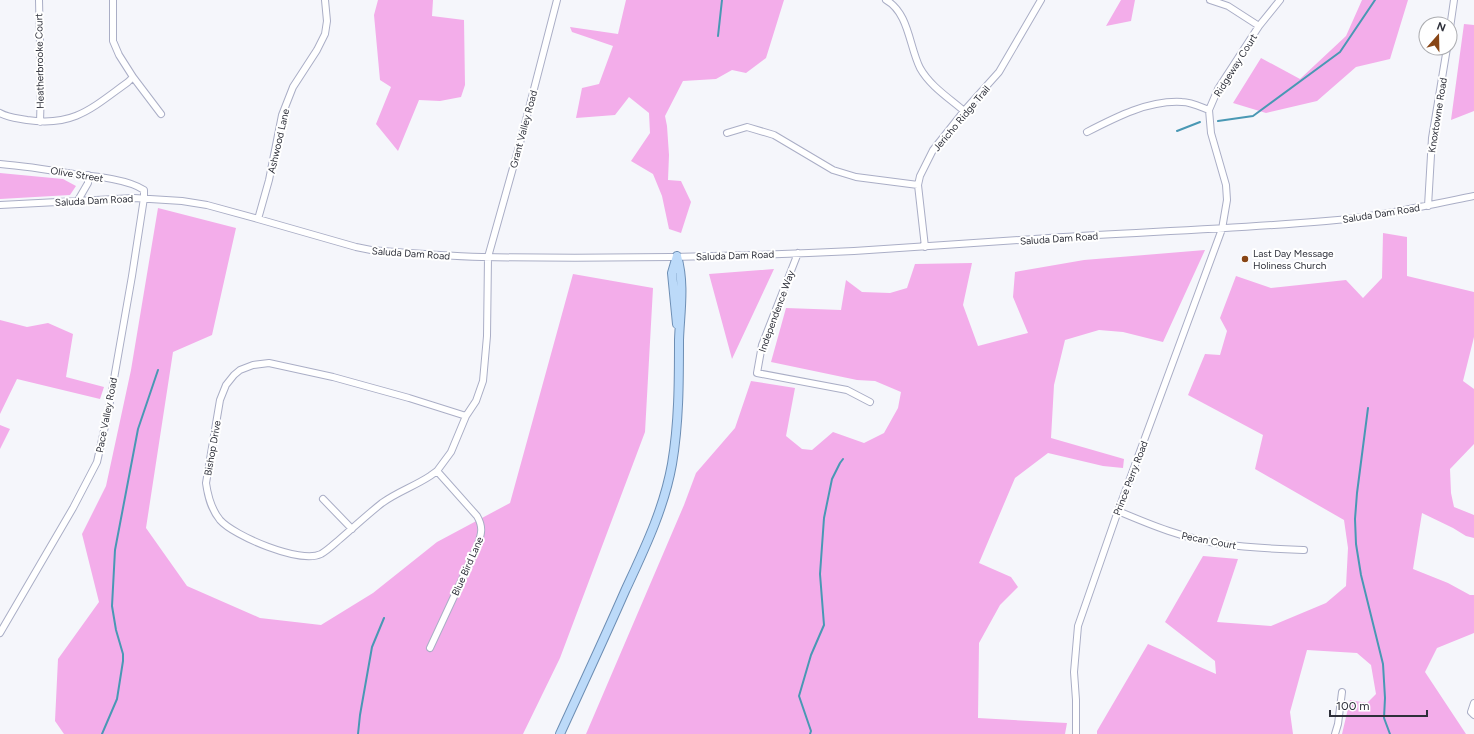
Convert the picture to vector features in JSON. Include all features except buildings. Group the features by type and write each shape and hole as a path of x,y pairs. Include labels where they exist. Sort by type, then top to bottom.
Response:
{"main road":[{"path":"560,734 642,556 663,499 672,464 680,372 679,338 672,273 677,256"}],"street":[{"name":"Heatherbrooke Court","path":"39,0 38,14 41,88 40,122"},
{"path":"113,0 113,41 119,55 133,77 161,114"},
{"name":"Ashwood Lane","path":"258,219 269,180 282,115 293,87 317,50 325,34 327,21 325,0"},
{"name":"Grant Valley Road","path":"488,257 517,155 557,0"},
{"path":"886,0 902,16 920,68 936,88 964,111"},
{"name":"Jericho Ridge Trail","path":"925,247 918,185 920,176 933,150 964,111 999,72 1041,0"},
{"path":"1210,0 1228,6 1259,26"},
{"name":"Ridgeway Court","path":"1222,229 1227,200 1226,185 1211,133 1209,110 1218,89 1259,26 1280,0"},
{"path":"1452,16 1454,0"},
{"name":"Knoxtowne Road","path":"1428,206 1432,138 1446,56"},
{"path":"0,113 9,118 40,122 67,120 78,116 94,106 133,77"},
{"path":"1087,132 1127,113 1164,102 1184,102 1209,110"},
{"path":"728,133 747,127 774,135 833,170 856,177 918,185"},
{"name":"Olive Street","path":"0,164 88,176 138,186 144,190 144,198"},
{"path":"77,202 88,184 88,176"},
{"name":"Saluda Dam Road","path":"0,205 144,198 182,201 207,205 371,250 488,257 552,258 798,253 925,247 1125,233 1222,229 1328,221 1408,210 1474,196"},
{"name":"Pace Valley Road","path":"0,633 73,508 97,462 108,413 144,198"},
{"name":"Prince Perry Road","path":"1076,734 1074,672 1078,626 1118,511 1222,229"},
{"name":"Independence Way","path":"798,253 762,345 757,373 847,390 870,402"},
{"name":"Bishop Drive","path":"466,416 409,398 333,377 269,363 253,365 240,370 234,375 226,385 220,400 206,483 212,508 221,521 234,531 286,553 301,556 314,556 320,554 333,545 383,503 420,483 437,471 451,452 466,416 476,401 483,381 487,336 488,257"},
{"name":"Blue Bird Lane","path":"430,648 483,532 481,522 477,516 437,471"},
{"path":"323,499 352,529"},
{"name":"Pecan Court","path":"1118,511 1184,536 1222,544 1304,550"},
{"path":"1335,734 1338,724 1342,692"},
{"path":"1474,703 1471,712 1474,715"}],"shaded area":[{"path":"378,0 433,0 432,16 464,20 465,85 461,97 440,101 419,100 398,151 376,124 391,87 380,80 374,15"},
{"path":"626,0 784,0 766,58 746,73 732,70 716,79 683,81 665,116 669,155 668,180 681,181 691,202 681,233 669,229 662,196 653,174 631,161 650,133 649,113 629,97 615,115 576,118 582,88 599,84 613,46 572,32 570,27 618,34"},
{"path":"1121,0 1135,0 1131,21 1106,26"},
{"path":"1362,0 1408,0 1390,59 1356,67 1317,101 1266,113 1233,103 1261,58 1300,79 1346,36"},
{"path":"1464,24 1474,25 1474,111 1451,120"},
{"path":"0,173 63,179 76,186 70,195 0,199"},
{"path":"158,208 236,228 212,335 173,352 146,528 187,586 260,618 321,625 373,593 437,542 510,503 573,274 653,288 645,432 560,658 523,734 64,734 55,721 58,659 99,602 82,534 106,486 131,370"},
{"path":"1383,233 1407,237 1407,276 1474,292 1474,337 1463,381 1474,389 1474,444 1450,469 1451,493 1454,507 1474,515 1474,538 1466,536 1422,513 1413,569 1448,583 1470,595 1474,595 1474,633 1437,648 1425,672 1466,734 1342,734 1350,700 1367,703 1376,694 1371,665 1357,653 1307,650 1290,712 1293,734 1097,734 1097,731 1148,644 1216,674 1215,661 1165,622 1203,556 1238,559 1217,622 1271,626 1326,603 1346,586 1348,548 1344,520 1255,469 1263,435 1188,395 1205,354 1220,355 1227,331 1220,318 1236,276 1271,288 1346,280 1363,298 1382,278"},
{"path":"1205,250 1163,342 1123,332 1099,330 1065,340 1054,385 1051,438 1124,459 1123,468 1103,466 1048,453 1015,478 979,563 1011,577 1018,587 1000,605 979,643 978,718 1067,723 1065,734 586,734 684,505 696,473 735,428 751,381 795,388 786,436 802,449 812,450 833,432 864,443 884,433 898,408 901,392 875,381 857,380 771,362 786,308 841,310 846,280 862,292 890,293 907,288 915,264 972,263 963,305 978,346 1028,333 1013,297 1015,272 1084,260"},
{"path":"774,269 732,359 709,274"},
{"path":"0,320 27,327 48,323 73,334 66,377 104,387 100,399 17,379 0,414"},
{"path":"0,425 10,429 0,449"}],"waterway":[{"path":"718,36 722,0"},
{"path":"1218,121 1253,116 1340,52 1375,0"},
{"path":"1177,131 1200,122"},
{"path":"102,734 117,699 123,661 123,654 116,630 112,606 115,550 138,429 158,370"},
{"path":"1368,408 1357,493 1355,519 1356,544 1361,575 1383,664 1385,698 1384,718 1390,734"},
{"path":"810,734 811,731 799,696 811,655 824,625 820,574 824,518 832,479 843,459"},
{"path":"358,734 372,647 384,618"}],"place":[{"name":"Last Day Message Holiness Church","path":"1245,259"}]}
